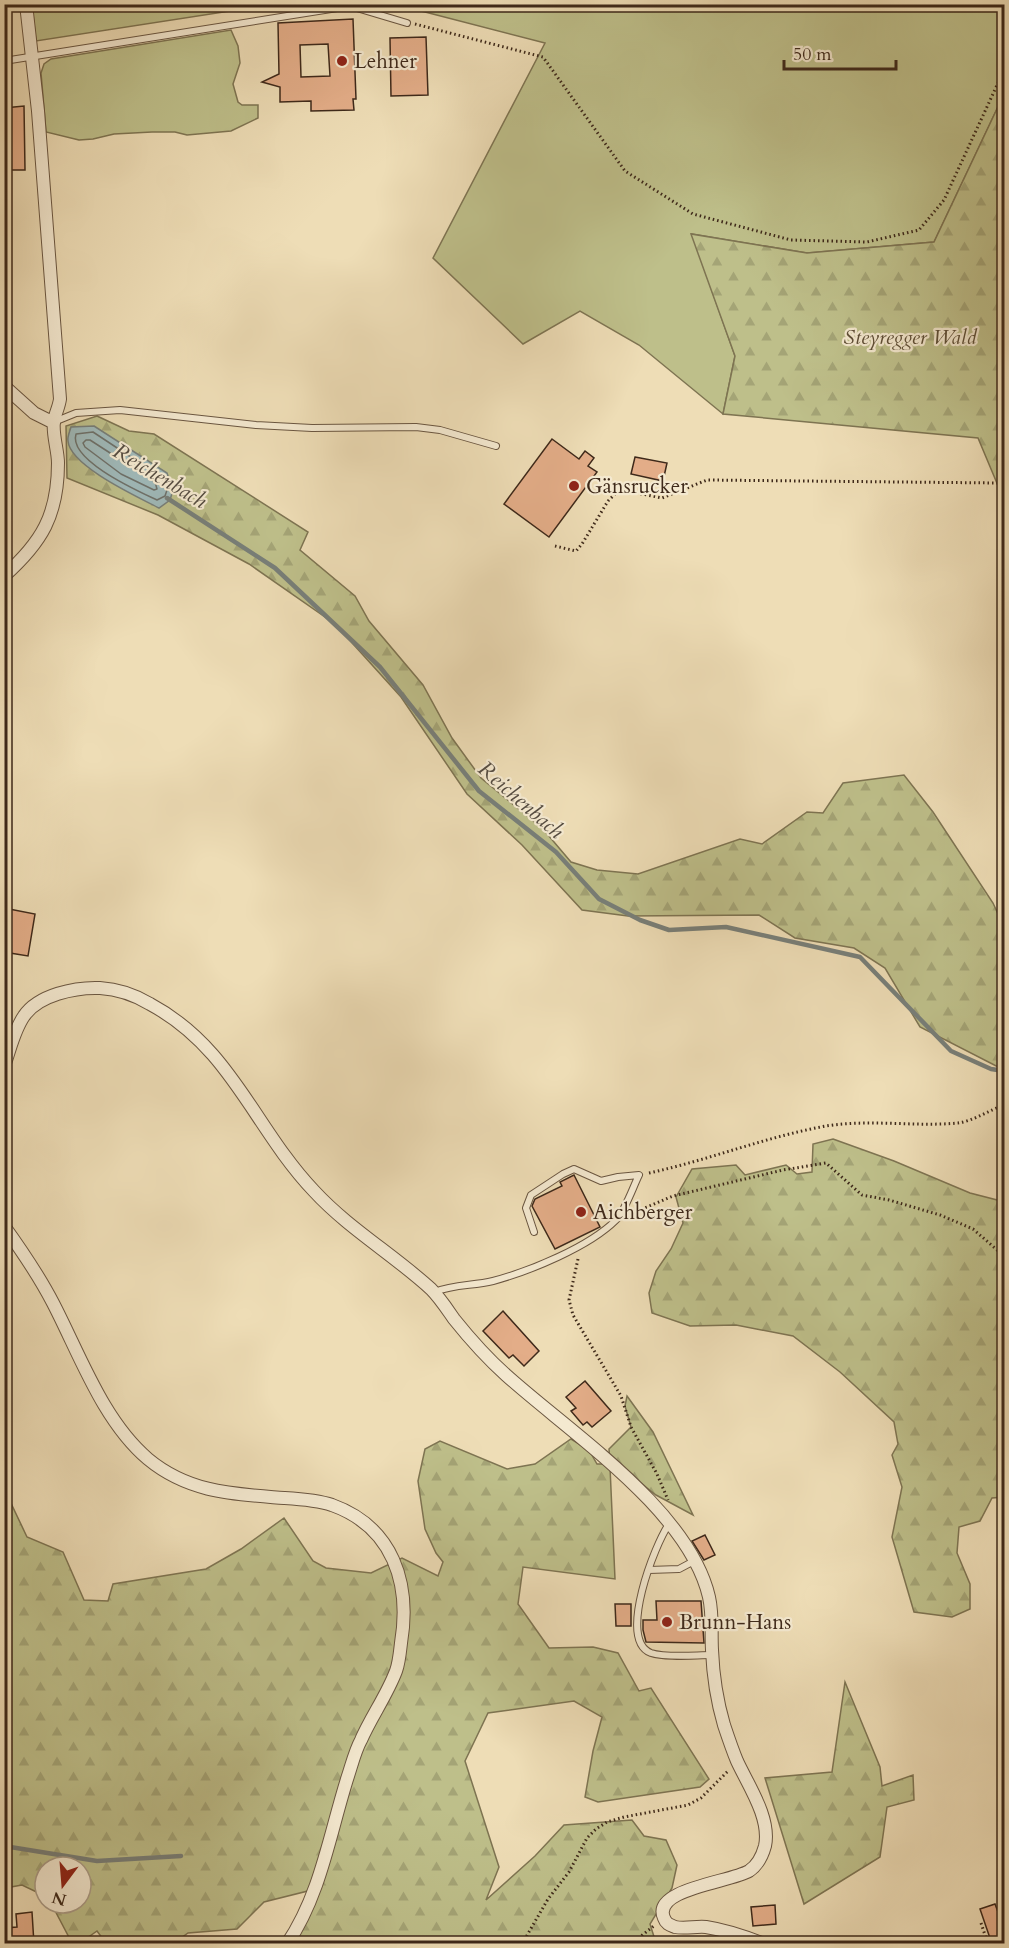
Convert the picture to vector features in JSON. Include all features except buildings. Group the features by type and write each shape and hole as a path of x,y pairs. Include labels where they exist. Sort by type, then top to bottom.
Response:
{"street":[{"path":"4,576 36,543 52,515 57,491 58,463 54,423 60,399 38,111 26,4"},
{"path":"4,386 34,413 54,423"},
{"path":"4,1066 25,1014 37,1003 76,990 100,988 120,991 140,998 167,1014 209,1048 250,1102 284,1155 316,1194 435,1292 476,1345 504,1373 631,1482 682,1538 708,1592 717,1696 739,1764 754,1793 764,1823 766,1839 759,1862 750,1870 735,1878 674,1895 666,1902 662,1910 664,1919 669,1925 678,1928 702,1927 764,1944"},
{"path":"4,1226 29,1260 46,1290 109,1413 128,1440 149,1460 193,1486 219,1492 332,1505 353,1516 370,1529 385,1545 396,1564 402,1590 404,1626 397,1669 360,1742 318,1879 305,1912 287,1944"}],"lane":[{"path":"4,61 350,6 407,23"},
{"path":"54,423 76,412 120,410 256,425 312,428 416,427 458,435 496,446"},
{"path":"534,1232 526,1208 531,1195 563,1174 574,1169 602,1181 639,1175"},
{"path":"435,1292 448,1287 490,1281 518,1273 583,1244 617,1219 639,1175"},
{"path":"669,1524 653,1552 639,1599 637,1619 640,1644 649,1653 662,1655 712,1654"},
{"path":"649,1570 679,1569 694,1562"}],"path":[{"path":"407,23 543,57 625,171 693,214 791,240 867,242 919,230 944,200 1005,70"},
{"path":"555,546 576,551 608,501 615,494 627,491 662,498 707,480 997,483"},
{"path":"639,1175 693,1163 771,1138 828,1126 869,1122 960,1123 1005,1105"},
{"path":"617,1219 673,1196 783,1170 826,1163 862,1195 889,1200 940,1215 973,1229 1005,1256"},
{"path":"583,1244 571,1282 569,1300 573,1315 621,1396 631,1427 657,1473 670,1505"},
{"path":"522,1944 548,1899 569,1872 587,1838 596,1829 607,1822 624,1817 688,1805 701,1798 729,1770 739,1764"},
{"path":"631,1944 664,1919"},
{"path":"981,1923 988,1944"}],"green space":[{"path":"32,4 269,5 36,41"},
{"path":"398,5 1004,5 1004,94 934,242 807,253 692,234 735,356 723,414 639,345 580,311 523,344 433,258 545,43"},
{"path":"231,30 238,46 240,63 233,84 238,102 242,105 258,105 258,118 231,131 187,135 175,132 152,132 114,134 79,140 46,132 41,73 44,64 51,59"},
{"name":"Steyregger Wald","path":"1004,94 1004,500 978,438 723,414 735,356 691,234 807,253 934,242"},
{"path":"97,416 129,431 154,434 308,532 300,550 355,596 369,621 423,685 452,738 481,778 543,829 571,862 597,870 638,874 740,839 762,844 807,812 823,813 843,783 904,775 933,812 993,903 1004,927 1004,1070 920,1027 885,968 854,948 795,938 759,915 628,916 582,910 522,845 467,794 401,697 335,624 249,564 158,515 67,478 66,426"},
{"path":"833,1139 1004,1204 1004,1497 992,1498 980,1521 959,1527 957,1553 970,1584 970,1609 952,1617 914,1612 892,1537 902,1487 892,1455 898,1444 894,1422 840,1372 793,1336 736,1325 690,1326 652,1313 649,1293 656,1271 671,1249 683,1223 676,1197 692,1169 736,1165 745,1175 786,1165 797,1174 812,1172 813,1144"},
{"path":"627,1396 653,1432 693,1515 656,1495 614,1462 610,1467 615,1579 523,1567 518,1604 549,1648 593,1647 618,1653 639,1691 651,1688 709,1779 700,1787 598,1802 585,1797 602,1717 574,1701 488,1713 465,1761 499,1867 486,1900 535,1856 564,1825 632,1820 644,1836 666,1840 677,1865 672,1888 650,1924 656,1943 291,1943 320,1888 264,1902 237,1929 188,1933 174,1943 106,1943 97,1931 80,1943 72,1943 57,1915 93,1915 93,1855 33,1855 33,1890 22,1885 5,1888 4,1460 9,1499 27,1537 63,1552 84,1600 108,1601 113,1584 206,1569 241,1549 284,1518 313,1561 326,1568 371,1573 402,1558 438,1576 443,1562 436,1553 425,1529 418,1481 425,1449 440,1441 507,1469 535,1464 571,1439 589,1450 597,1464 610,1464 609,1449 631,1427 625,1406"},
{"path":"845,1682 880,1767 882,1786 913,1775 914,1800 887,1807 880,1857 804,1904 765,1778 832,1772"}],"water":[{"path":"94,426 167,473 173,490 170,500 159,508 106,480 80,460 72,451 68,441 71,427"}],"waterway":[{"name":"Reichenbach","path":"167,498 275,568 380,667 479,791 556,852 599,899 640,920 669,930 726,927 860,957 951,1051 991,1069 1004,1071"},
{"path":"4,1846 97,1861 181,1856"}],"place":[{"name":"Lehner","path":"342,61"},
{"name":"Gänsrucker","path":"574,486"},
{"name":"Aichberger","path":"581,1212"},
{"name":"Brunn-Hans","path":"667,1622"}]}
